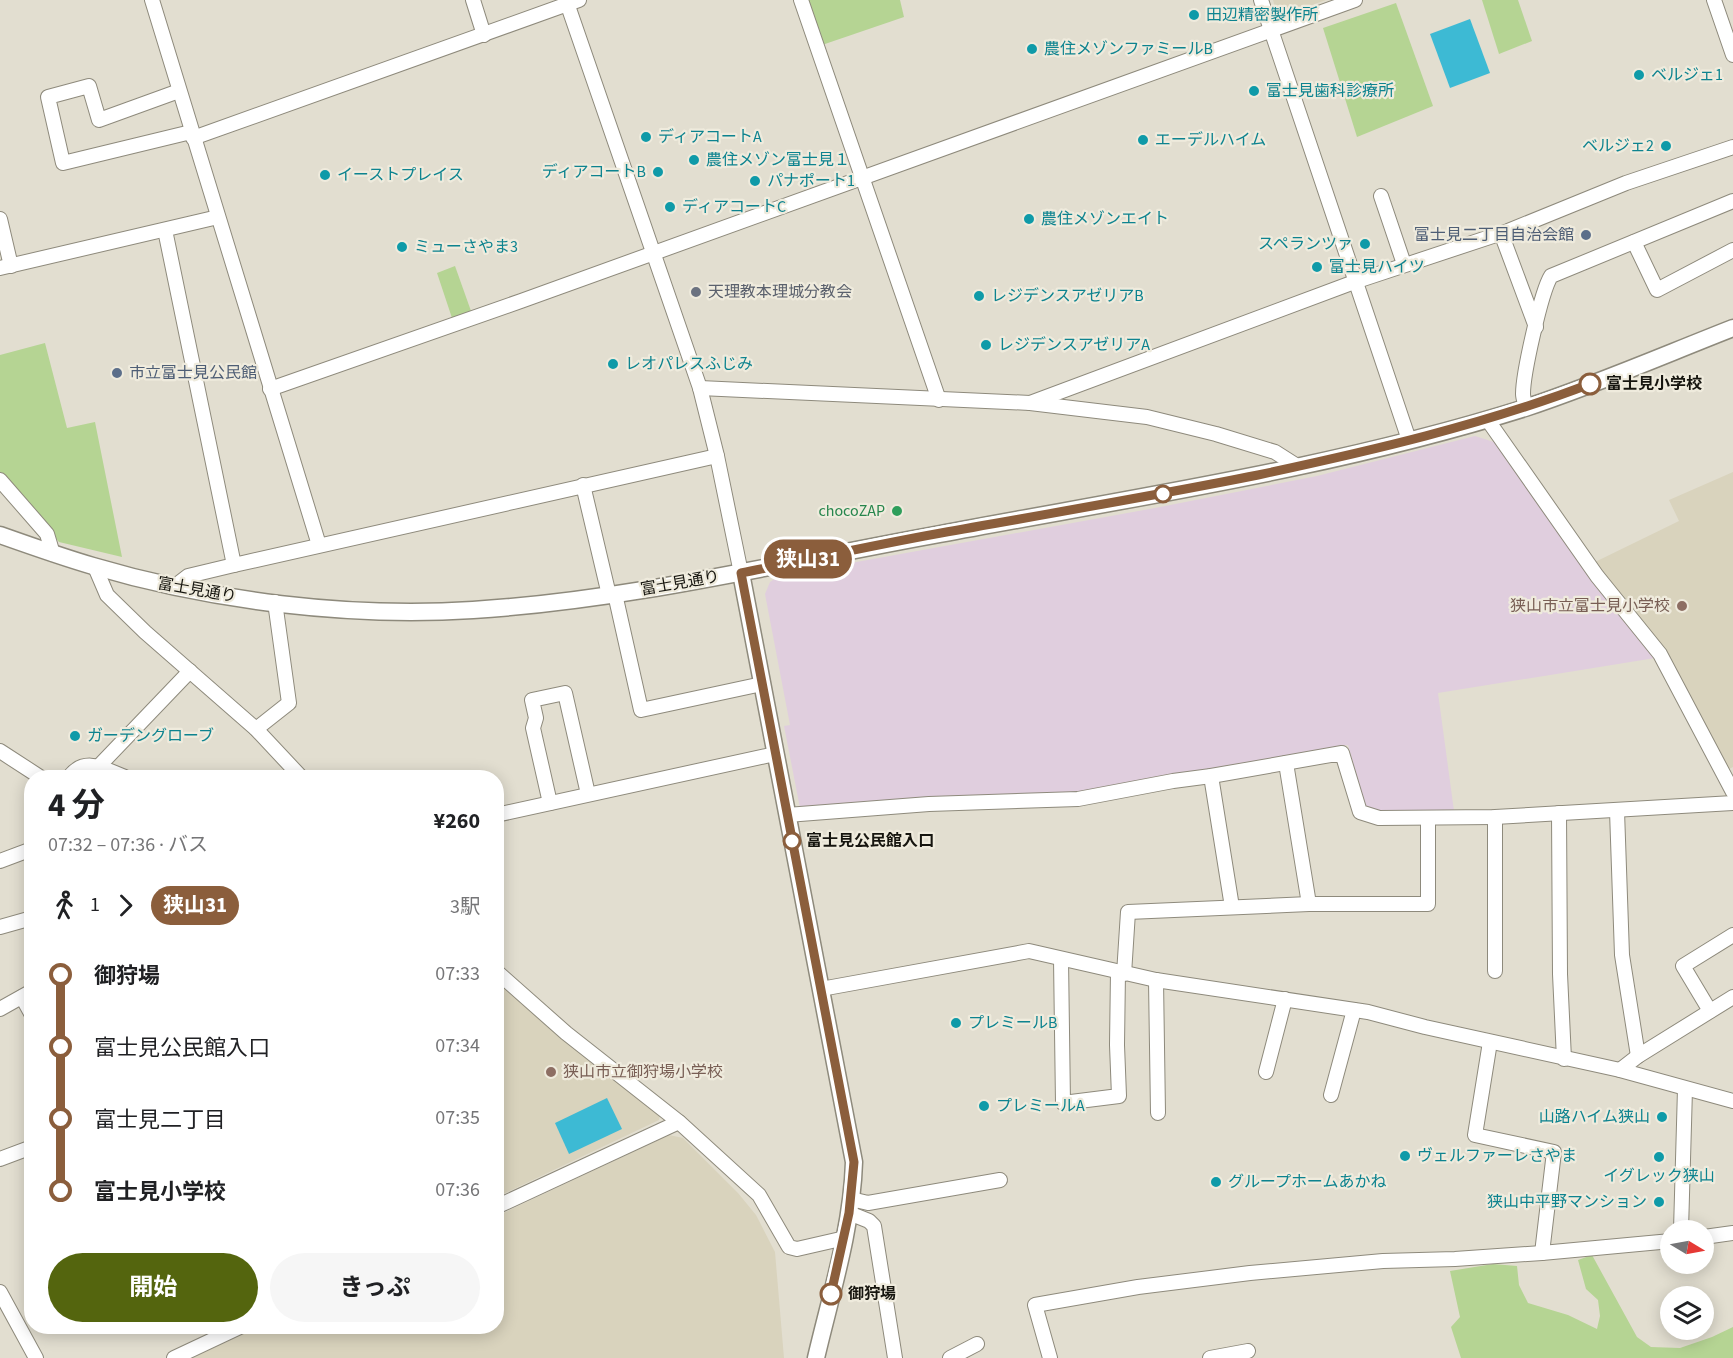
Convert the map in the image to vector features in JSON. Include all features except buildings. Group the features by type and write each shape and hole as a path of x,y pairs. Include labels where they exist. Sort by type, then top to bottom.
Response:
{"street":[{"path":"152,0 178,91 319,544"},
{"path":"472,0 484,35"},
{"path":"801,0 939,399"},
{"path":"1261,0 1409,440"},
{"path":"270,389 654,254 1355,0"},
{"path":"1714,0 1733,55"},
{"path":"178,91 99,120 89,86 48,97 63,163 192,135 484,35 571,2 700,388 717,456 854,1162 845,1238 816,1358"},
{"path":"1030,403 1357,280 1501,233 1626,183 1733,147"},
{"path":"1381,196 1404,264"},
{"path":"1526,407 1523,396 1524,386 1536,327 1551,276 1733,201"},
{"path":"0,219 5,267 218,217"},
{"path":"165,230 234,565"},
{"path":"1501,233 1536,327"},
{"path":"1634,242 1657,290 1733,250"},
{"name":"富士見通り","path":"0,535 94,567 175,586 275,602 350,610 424,612 518,607 741,573 940,533 1155,496 1297,466 1409,440 1526,407 1731,332"},
{"path":"700,388 1030,403 1146,417 1216,434 1275,452 1297,466"},
{"path":"1487,418 1598,576 1660,654 1733,792"},
{"path":"175,586 188,576 319,544 717,456"},
{"path":"0,480 47,534 53,554"},
{"path":"583,485 641,710 762,684"},
{"path":"94,567 107,595 145,632 256,729 294,770"},
{"path":"256,729 289,702 275,602"},
{"path":"98,767 190,671"},
{"path":"550,803 533,728 536,718 532,700 565,693 588,794"},
{"path":"0,751 29,770"},
{"path":"787,815 929,804 1078,799 1342,753 1360,812 1379,818 1495,817 1733,803"},
{"path":"504,813 775,754"},
{"path":"1286,763 1309,904"},
{"path":"74,770 86,765 106,770"},
{"path":"1211,776 1232,907"},
{"path":"1617,811 1622,955 1638,1056"},
{"path":"1559,813 1560,974 1564,1059"},
{"path":"1495,817 1495,971"},
{"path":"1061,959 1063,1103 1119,1096 1117,1045 1121,973 1128,912 1309,904 1428,904 1428,818"},
{"path":"0,861 24,852"},
{"path":"0,927 24,920"},
{"path":"1710,1011 1683,966 1733,935"},
{"path":"821,989 1029,951 1156,980 1354,1010 1620,1070 1733,1101"},
{"path":"504,978 566,1033 678,1122 759,1195 789,1247 797,1249 845,1238"},
{"path":"1156,980 1158,1113"},
{"path":"0,1009 24,996"},
{"path":"1620,1070 1638,1056 1733,997"},
{"path":"1266,1072 1285,999"},
{"path":"1331,1095 1354,1010"},
{"path":"1490,1042 1475,1135 1554,1152 1542,1253"},
{"path":"1681,1220 1685,1089"},
{"path":"504,1203 678,1122"},
{"path":"0,1159 24,1150"},
{"path":"850,1206 1000,1180"},
{"path":"850,1206 874,1226 895,1358"},
{"path":"1714,1236 1733,1233"},
{"path":"1050,1358 1035,1305 1138,1287 1250,1272 1383,1261 1542,1253 1660,1242"},
{"path":"0,1292 36,1358"},
{"path":"174,1358 225,1334"},
{"path":"950,1358 977,1344"},
{"path":"1210,1358 1248,1351"}],"shaded area":[{"path":"1273,0 1326,0 1278,17"},
{"path":"1475,436 1497,443 1585,570 1655,658 1438,693 1454,811 1384,813 1366,808 1348,745 1076,795 800,808 784,726 790,725 765,594 770,582 779,576 1155,508 1317,476"},
{"name":"狭山市立富士見小学校","path":"1733,472 1733,767 1729,769 1666,650 1595,562 1679,521 1669,500"},
{"name":"狭山市立御狩場小学校","path":"504,983 660,1115 659,1120 504,1194"},
{"path":"669,1135 683,1138 738,1193 756,1215 775,1252 784,1358 192,1358 243,1334 504,1334 504,1213"}],"green space":[{"path":"808,0 900,0 904,17 822,45"},
{"path":"1482,0 1518,0 1532,41 1499,54"},
{"path":"1396,3 1433,106 1357,137 1323,28"},
{"path":"455,266 471,311 452,318 437,273"},
{"path":"45,343 67,428 95,422 122,557 59,542 0,472 0,355"},
{"path":"1592,1255 1637,1337 1651,1347 1680,1348 1703,1340 1714,1340 1714,1336 1733,1327 1733,1358 1461,1358 1451,1327 1460,1317 1450,1271 1493,1264 1517,1266 1519,1285 1528,1303 1568,1315 1597,1329 1600,1316 1598,1300 1586,1289 1578,1260"}],"water":[{"path":"1470,19 1490,73 1450,88 1430,34"},
{"path":"607,1098 622,1129 569,1154 555,1123"}],"bus line":[{"name":"狭山31","path":"831,1294 845,1238 854,1179 854,1162 741,573 940,533 1155,496 1297,466 1409,440 1526,407 1590,384"}],"place":[{"name":"田辺精密製作所","path":"1194,15"},
{"name":"農住メゾンファミールB","path":"1032,49"},
{"name":"ベルジェ1","path":"1639,75"},
{"name":"富士見歯科診療所","path":"1254,91"},
{"name":"ディアコートA","path":"646,137"},
{"name":"エーデルハイム","path":"1143,140"},
{"name":"ベルジェ2","path":"1666,146"},
{"name":"農住メゾン富士見１","path":"694,160"},
{"name":"ディアコートB","path":"658,172"},
{"name":"イーストプレイス","path":"325,175"},
{"name":"パナポート1","path":"755,181"},
{"name":"ディアコートC","path":"670,207"},
{"name":"農住メゾンエイト","path":"1029,219"},
{"name":"富士見二丁目自治会館","path":"1586,235"},
{"name":"スペランツァ","path":"1365,244"},
{"name":"ミューさやま3","path":"402,247"},
{"name":"富士見ハイツ","path":"1317,267"},
{"name":"天理教本理城分教会","path":"696,292"},
{"name":"レジデンスアゼリアB","path":"979,296"},
{"name":"レジデンスアゼリアA","path":"986,345"},
{"name":"レオパレスふじみ","path":"613,364"},
{"name":"市立富士見公民館","path":"117,373"},
{"name":"富士見小学校","path":"1590,384"},
{"name":"chocoZAP","path":"897,511"},
{"name":"狭山市立富士見小学校","path":"1682,606"},
{"name":"ガーデングローブ","path":"75,736"},
{"name":"富士見公民館入口","path":"792,841"},
{"name":"プレミールB","path":"956,1023"},
{"name":"狭山市立御狩場小学校","path":"551,1072"},
{"name":"プレミールA","path":"984,1106"},
{"name":"山路ハイム狭山","path":"1662,1117"},
{"name":"ヴェルファーレさやま","path":"1405,1156"},
{"name":"イグレック狭山","path":"1659,1157"},
{"name":"グループホームあかね","path":"1216,1182"},
{"name":"狭山中平野マンション","path":"1659,1202"},
{"name":"御狩場","path":"831,1294"}]}
